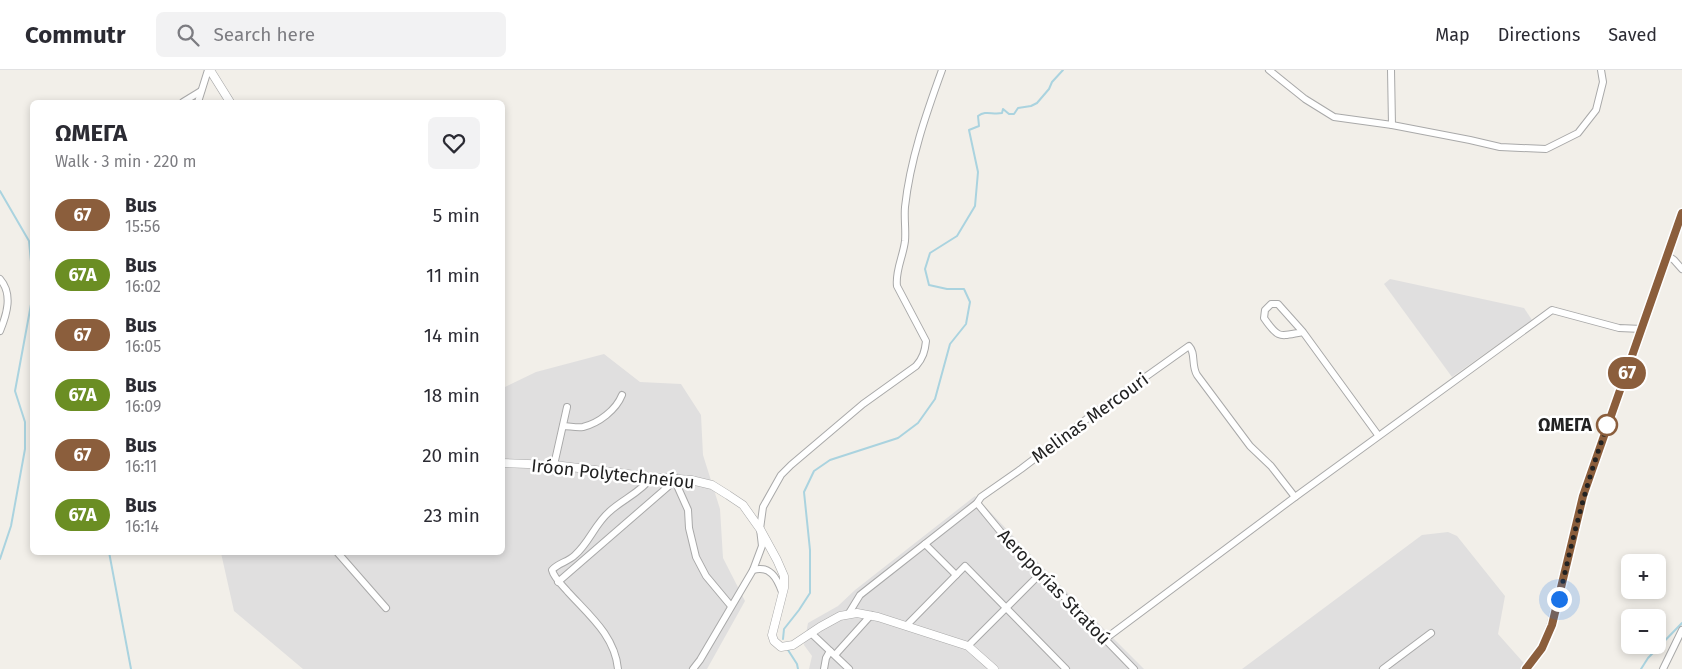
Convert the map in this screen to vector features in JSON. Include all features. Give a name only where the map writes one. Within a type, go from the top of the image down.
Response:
[{"type":"street","points":[[199,100],[209,70]]},
{"type":"street","points":[[209,70],[229,100]]},
{"type":"street","points":[[693,669],[753,570],[762,546],[760,529],[763,507],[781,475],[863,404],[916,366],[922,358],[926,341],[897,286],[896,279],[904,246],[906,233],[905,208],[918,139],[942,70]]},
{"type":"street","points":[[1269,70],[1305,99],[1334,117],[1392,125],[1470,140],[1500,148],[1546,150],[1578,134],[1596,110],[1603,82],[1601,70]]},
{"type":"street","points":[[1391,70],[1392,125]]},
{"type":"street","points":[[186,100],[201,91]]},
{"type":"street","points":[[1526,669],[1542,648],[1552,625],[1583,496],[1682,213]]},
{"type":"street","points":[[1667,256],[1674,260],[1682,269]]},
{"type":"street","points":[[0,279],[7,288],[8,296],[7,308],[0,331]]},
{"type":"street","points":[[1303,332],[1279,335],[1264,318],[1264,311],[1272,304],[1278,304],[1303,332],[1378,435]]},
{"type":"street","points":[[1105,639],[1295,496],[1552,310],[1616,328],[1642,328]]},
{"type":"street","name":"Melinas Mercouri","points":[[849,613],[860,595],[977,503],[981,497],[1189,346],[1192,350],[1193,366],[1197,375],[1250,446],[1271,466],[1295,496]]},
{"type":"street","points":[[563,426],[582,427],[603,419],[619,403],[622,395]]},
{"type":"street","points":[[554,465],[567,407]]},
{"type":"street","name":"Iróon Polytechneíou","points":[[505,463],[554,465],[652,478],[674,479],[712,485],[728,495],[743,506],[760,529],[784,576],[772,637],[780,647],[793,645],[835,618],[849,613],[871,615],[968,646],[994,669]]},
{"type":"street","points":[[618,669],[618,659],[614,647],[598,624],[558,582],[552,572],[553,569],[573,557],[608,513],[636,494],[652,478]]},
{"type":"street","points":[[558,582],[674,479],[688,510],[689,528],[696,557],[706,576],[731,606]]},
{"type":"street","name":"Aeroporías Stratoú","points":[[977,503],[1000,531],[1134,669]]},
{"type":"street","points":[[925,544],[956,575]]},
{"type":"street","points":[[340,555],[386,608]]},
{"type":"street","points":[[906,626],[965,566],[1066,669]]},
{"type":"street","points":[[753,570],[758,568],[767,569],[777,579],[782,592]]},
{"type":"street","points":[[968,646],[1041,573]]},
{"type":"street","points":[[824,669],[826,659],[871,615]]},
{"type":"street","points":[[1663,669],[1682,630]]},
{"type":"street","points":[[811,633],[849,669]]},
{"type":"street","points":[[1383,669],[1431,633]]},
{"type":"shaded area","points":[[1390,279],[1524,308],[1532,320],[1452,377],[1384,284]]},
{"type":"shaded area","points":[[604,354],[640,382],[681,384],[701,415],[703,455],[720,509],[723,558],[745,601],[707,669],[303,669],[234,611],[221,555],[505,555],[505,387],[536,372]]},
{"type":"shaded area","points":[[975,496],[1144,669],[809,669],[812,656],[804,645],[808,623],[838,606],[855,590]]},
{"type":"shaded area","points":[[1448,532],[1457,536],[1505,596],[1498,634],[1529,669],[1242,669],[1422,535]]},
{"type":"waterway","points":[[783,639],[784,629],[810,593],[810,550],[804,492],[814,471],[830,460],[898,438],[918,423],[935,399],[950,344],[966,324],[970,302],[964,289],[947,289],[929,285],[925,269],[930,253],[957,236],[975,206],[978,172],[969,130],[979,126],[978,116],[981,114],[1002,113],[1003,109],[1009,114],[1014,114],[1018,108],[1037,103],[1063,70]]},
{"type":"waterway","points":[[0,191],[29,241],[30,251]]},
{"type":"waterway","points":[[0,559],[11,526],[25,449],[25,422],[15,391],[30,310]]},
{"type":"waterway","points":[[110,555],[131,669]]},
{"type":"waterway","points":[[1641,669],[1648,658],[1682,623]]},
{"type":"waterway","points":[[788,650],[798,669]]},
{"type":"bus line","name":"67","points":[[1526,669],[1542,648],[1552,625],[1583,496],[1682,213]]},
{"type":"place","name":"ΩΜΕΓΑ","points":[[1607,425]]},
{"type":"route","points":[[1559,599],[1583,496],[1610,418],[1607,425]]}]
